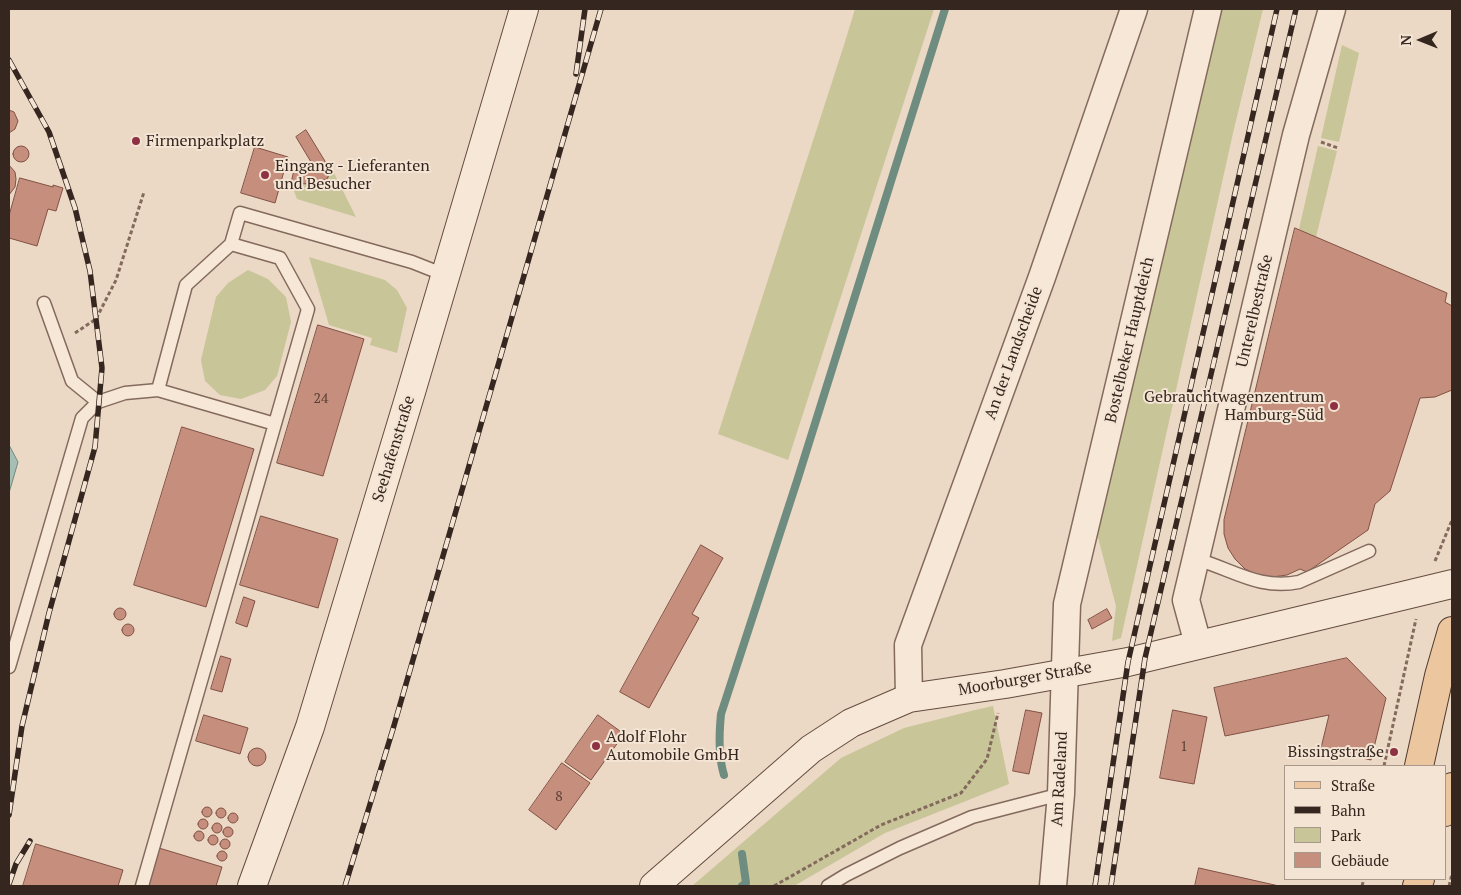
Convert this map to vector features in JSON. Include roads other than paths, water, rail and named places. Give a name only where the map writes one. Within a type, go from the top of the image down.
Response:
[{"type":"main road","name":"Seehafenstraße","points":[[252,886],[310,726],[524,9]]},
{"type":"main road","name":"Moorburger Straße","points":[[654,886],[811,748],[851,723],[909,698],[1004,684],[1128,662],[1452,584]]},
{"type":"main road","points":[[1419,765],[1439,676],[1452,631]]},
{"type":"main road","points":[[1446,808],[1452,787]]},
{"type":"street","name":"An der Landscheide","points":[[909,698],[908,645],[1042,277],[1134,9]]},
{"type":"street","name":"Bostelbeker Hauptdeich","points":[[1064,672],[1067,604],[1208,9]]},
{"type":"street","name":"Unterelbestraße","points":[[1198,644],[1186,600],[1296,135],[1332,9]]},
{"type":"street","name":"Am Radeland","points":[[1052,886],[1060,794],[1064,672]]},
{"type":"lane","points":[[158,390],[186,285],[231,244],[240,213],[412,262],[445,276]]},
{"type":"lane","points":[[142,886],[308,309],[280,258],[231,244]]},
{"type":"lane","points":[[44,303],[72,381],[98,402]]},
{"type":"lane","points":[[9,667],[82,418],[98,402],[124,393],[158,390],[274,424]]},
{"type":"lane","points":[[1196,559],[1260,583],[1287,584],[1299,582],[1369,551]]},
{"type":"lane","points":[[828,886],[900,848],[972,817],[1060,794]]},
{"type":"waterway","points":[[724,775],[720,745],[721,714],[797,481],[945,9]]},
{"type":"waterway","points":[[742,854],[746,883],[742,886]]},
{"type":"railway","points":[[576,74],[585,9]]},
{"type":"railway","points":[[345,886],[393,729],[601,9]]},
{"type":"railway","points":[[1095,886],[1128,662],[1277,9]]},
{"type":"railway","points":[[1111,886],[1145,658],[1296,9]]},
{"type":"railway","points":[[9,60],[49,132],[75,208],[90,271],[102,368],[95,447],[49,613],[22,726],[9,815]]},
{"type":"railway","points":[[9,884],[16,864],[30,841]]},
{"type":"place","name":"Firmenparkplatz","points":[[136,141]]},
{"type":"place","name":"Eingang - Lieferanten und Besucher","points":[[265,175]]},
{"type":"place","name":"Gebrauchtwagenzentrum Hamburg-Süd","points":[[1334,406]]},
{"type":"place","name":"Adolf Flohr Automobile GmbH","points":[[596,746]]},
{"type":"place","name":"Bissingstraße","points":[[1394,752]]}]
